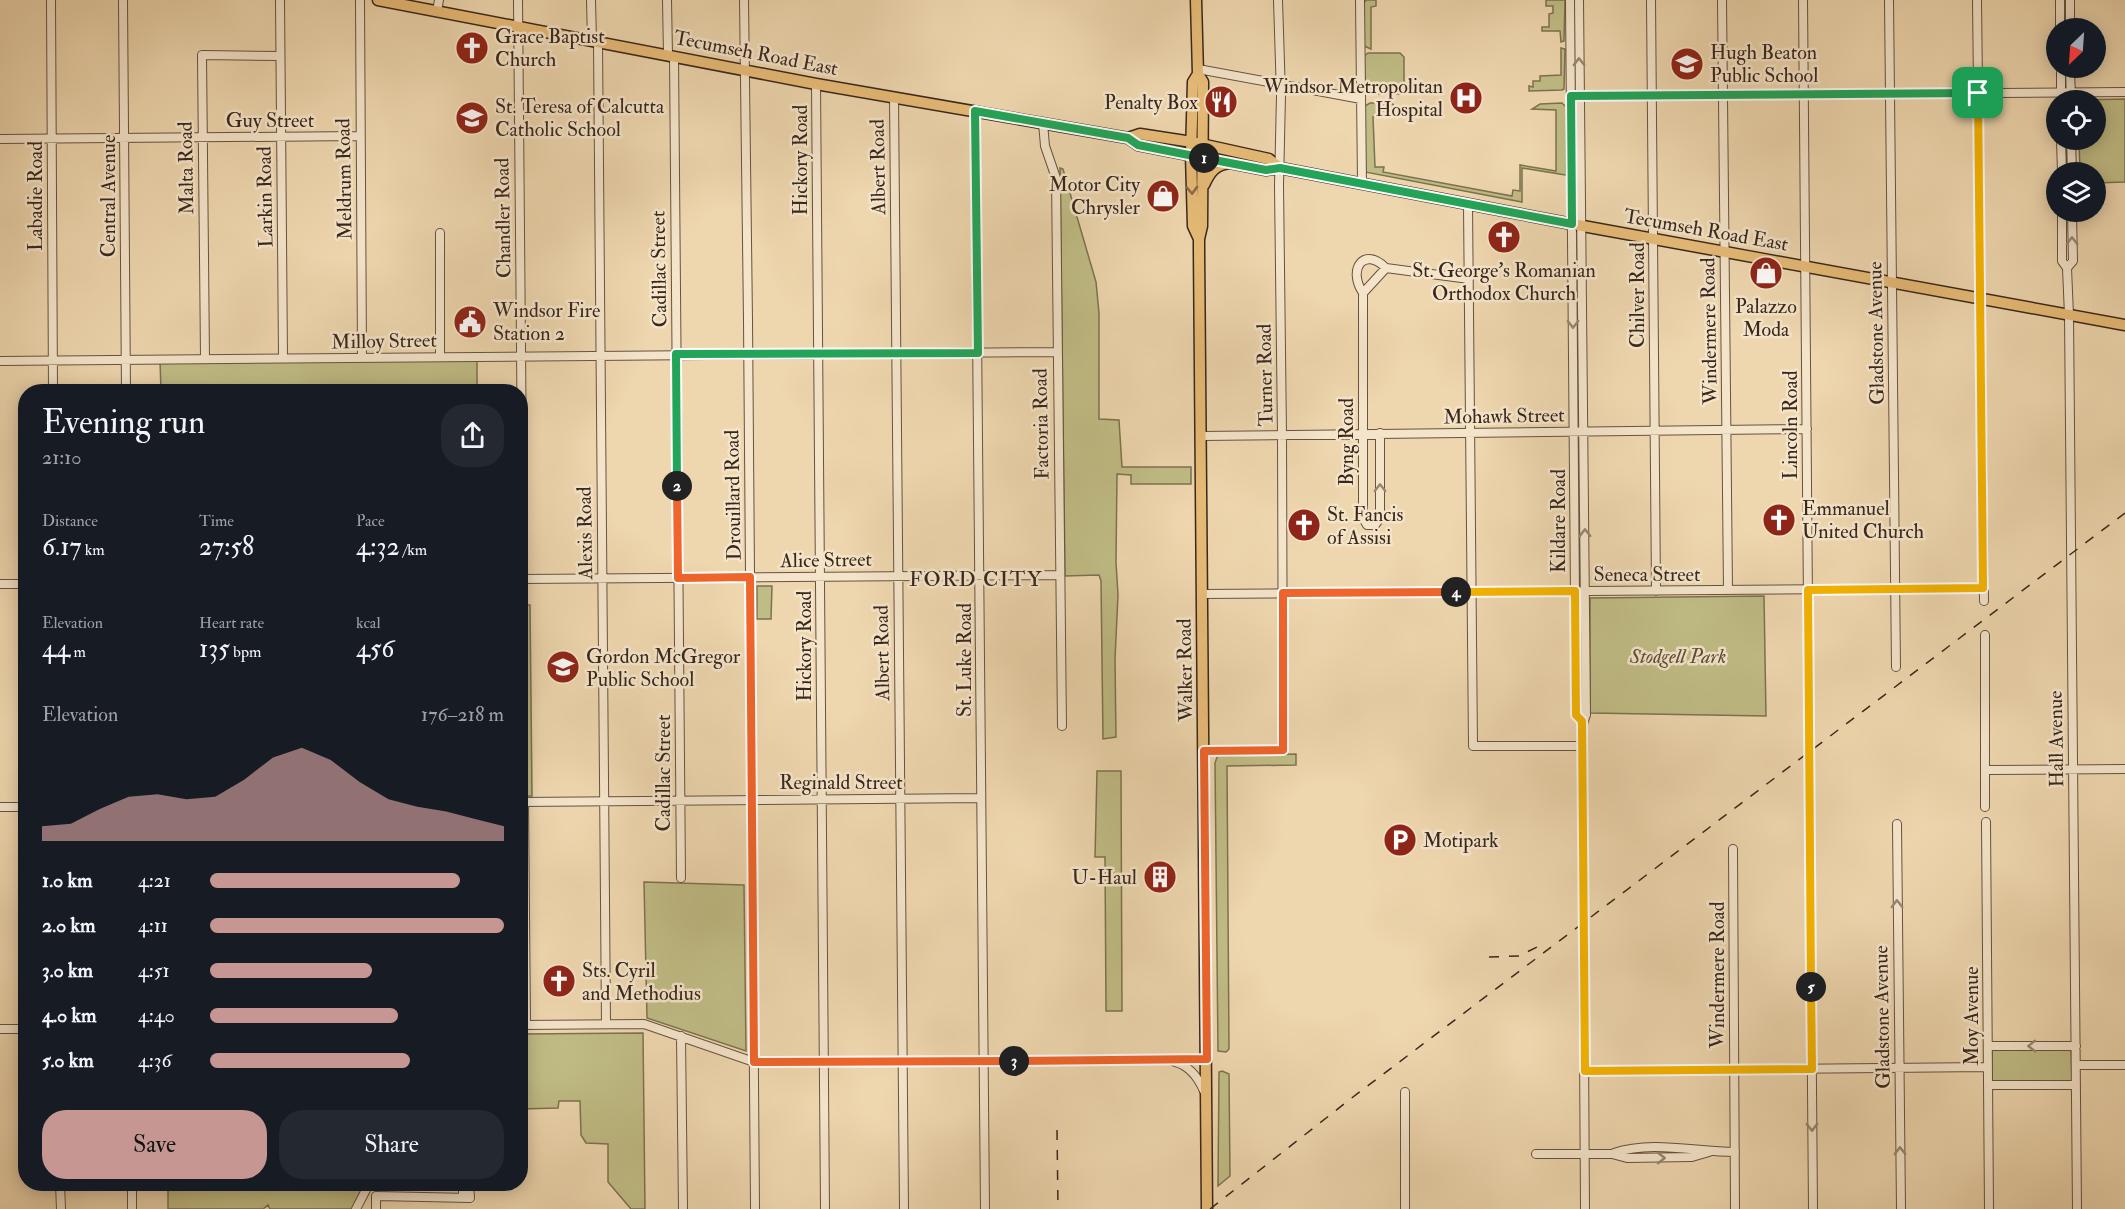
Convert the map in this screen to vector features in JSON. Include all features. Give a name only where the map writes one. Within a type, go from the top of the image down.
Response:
[{"type":"main road","name":"Tecumseh Road East","points":[[378,0],[438,6],[518,26],[816,84],[1128,138],[1138,145],[1266,170],[1280,168],[1576,225],[2125,325]]},
{"type":"main road","name":"Walker Road","points":[[1196,0],[1198,72],[1193,81],[1197,118],[1197,156],[1193,226],[1199,239]]},
{"type":"main road","points":[[1168,138],[1178,136],[1197,118],[1218,143],[1233,151]]},
{"type":"main road","name":"Tecumseh Road East","points":[[1128,138],[1140,134],[1197,143],[1269,159],[1280,168]]},
{"type":"main road","name":"Walker Road","points":[[1197,156],[1203,189],[1202,226],[1199,239],[1207,1209]]},
{"type":"main road","points":[[1203,189],[1208,177],[1218,165],[1229,163]]},
{"type":"street","name":"Labadie Road","points":[[51,0],[53,384]]},
{"type":"street","name":"Central Avenue","points":[[123,0],[126,384]]},
{"type":"street","name":"Larkin Road","points":[[280,0],[283,358]]},
{"type":"street","name":"Meldrum Road","points":[[360,0],[362,357]]},
{"type":"street","name":"Chandler Road","points":[[518,0],[521,384]]},
{"type":"street","name":"Alexis Road","points":[[591,0],[595,41],[600,355],[606,1024]]},
{"type":"street","name":"Cadillac Street","points":[[667,0],[671,55],[676,354],[681,878]]},
{"type":"street","name":"Drouillard Road","points":[[744,0],[755,1209]]},
{"type":"street","name":"Turner Road","points":[[1204,751],[1283,750],[1278,0]]},
{"type":"street","points":[[1360,0],[1362,183]]},
{"type":"street","name":"Kildare Road","points":[[1570,0],[1575,96],[1574,431],[1586,715],[1582,721],[1585,1209]]},
{"type":"street","name":"Kildare Road","points":[[1575,96],[1579,0]]},
{"type":"street","name":"Chilver Road","points":[[1651,0],[1656,591]]},
{"type":"street","name":"Windermere Road","points":[[1722,0],[1728,590]]},
{"type":"street","name":"Lincoln Road","points":[[1803,0],[1813,1209]]},
{"type":"street","name":"Gladstone Avenue","points":[[1889,0],[1896,667]]},
{"type":"street","points":[[1977,0],[1984,601]]},
{"type":"street","points":[[2060,0],[2060,18]]},
{"type":"street","points":[[2070,0],[2070,18]]},
{"type":"street","name":"Malta Road","points":[[205,358],[202,55],[280,56]]},
{"type":"street","points":[[1198,72],[1361,99]]},
{"type":"street","name":"Hickory Road","points":[[816,84],[825,1209]]},
{"type":"street","points":[[2106,93],[2125,92]]},
{"type":"street","points":[[1575,96],[1978,93],[2046,95]]},
{"type":"street","name":"Albert Road","points":[[894,97],[904,1209]]},
{"type":"street","name":"St. Luke Road","points":[[975,111],[985,1209]]},
{"type":"street","name":"Factoria Road","points":[[1043,123],[1045,146],[1056,178],[1062,726]]},
{"type":"street","name":"Guy Street","points":[[0,138],[360,136]]},
{"type":"street","points":[[1468,204],[1473,746],[1582,746]]},
{"type":"street","name":"Hall Avenue","points":[[2062,222],[2062,261],[2067,268],[2069,315],[2078,1209]]},
{"type":"street","name":"Hall Avenue","points":[[2067,268],[2073,261],[2072,222]]},
{"type":"street","name":"Kildare Road","points":[[1576,225],[1583,353],[1584,431],[1580,591]]},
{"type":"street","points":[[440,233],[440,357]]},
{"type":"street","name":"Byng Road","points":[[1380,434],[1380,518],[1375,525],[1371,526],[1367,525],[1363,518],[1363,293],[1357,284],[1355,275],[1357,268],[1362,262],[1370,259],[1379,261],[1386,268],[1469,279]]},
{"type":"street","points":[[1363,293],[1386,268]]},
{"type":"street","name":"Milloy Street","points":[[0,361],[1057,352]]},
{"type":"street","points":[[1573,354],[1583,353]]},
{"type":"street","name":"Mohawk Street","points":[[1201,436],[1807,429]]},
{"type":"street","name":"Alice Street","points":[[528,579],[1059,575]]},
{"type":"street","points":[[0,584],[18,584]]},
{"type":"street","name":"Seneca Street","points":[[1202,594],[1983,588]]},
{"type":"street","points":[[1985,635],[1985,807]]},
{"type":"street","points":[[1985,770],[2125,769]]},
{"type":"street","name":"Reginald Street","points":[[528,802],[981,798]]},
{"type":"street","points":[[0,807],[18,807]]},
{"type":"street","name":"Moy Avenue","points":[[1986,822],[1989,1209]]},
{"type":"street","name":"Gladstone Avenue","points":[[1897,824],[1901,1209]]},
{"type":"street","name":"Windermere Road","points":[[1733,849],[1735,1209]]},
{"type":"street","points":[[528,1025],[644,1024],[754,1062],[1207,1059]]},
{"type":"street","points":[[0,1029],[18,1029]]},
{"type":"street","points":[[681,1036],[683,1209]]},
{"type":"street","points":[[1988,1046],[2076,1046]]},
{"type":"street","points":[[1168,1060],[1182,1064],[1198,1077],[1207,1101]]},
{"type":"street","points":[[2076,1065],[2125,1065]]},
{"type":"street","points":[[1585,1071],[1988,1067]]},
{"type":"street","points":[[1988,1085],[2076,1085]]},
{"type":"street","points":[[1405,1092],[1406,1209]]},
{"type":"street","points":[[1536,1154],[1612,1154],[1626,1158],[1692,1158],[1709,1152],[1735,1152]]},
{"type":"street","points":[[60,1191],[61,1209]]},
{"type":"street","points":[[132,1191],[132,1209]]},
{"type":"street","points":[[356,1209],[365,1191]]},
{"type":"street","points":[[463,1191],[463,1198]]},
{"type":"street","points":[[376,1209],[376,1196],[470,1198],[470,1191]]},
{"type":"green space","points":[[1366,0],[1376,0],[1376,6],[1371,7],[1371,49],[1364,46],[1364,3]]},
{"type":"green space","points":[[1546,0],[1565,0],[1564,41],[1561,42],[1560,31],[1542,31],[1542,27],[1549,27],[1549,14],[1553,13],[1553,6],[1546,6]]},
{"type":"green space","points":[[1561,48],[1565,49],[1564,89],[1529,91],[1529,86],[1533,87],[1533,81],[1540,81],[1540,76],[1561,75]]},
{"type":"green space","points":[[1368,53],[1400,53],[1404,57],[1404,90],[1401,94],[1370,94],[1365,91],[1364,56]]},
{"type":"green space","points":[[2106,99],[2125,99],[2125,182],[2106,183],[2106,162],[2080,162],[2079,150],[2106,150]]},
{"type":"green space","points":[[1370,103],[1392,103],[1394,106],[1394,115],[1391,116],[1391,111],[1380,111],[1380,116],[1373,117],[1375,167],[1384,167],[1383,172],[1512,196],[1513,190],[1520,191],[1520,165],[1556,171],[1556,110],[1532,109],[1540,104],[1562,103],[1566,107],[1566,175],[1522,168],[1522,202],[1365,172],[1365,106]]},
{"type":"green space","points":[[1060,168],[1063,169],[1096,282],[1099,313],[1099,419],[1119,420],[1122,467],[1191,467],[1191,484],[1131,484],[1131,475],[1117,474],[1116,737],[1103,739],[1101,581],[1099,575],[1065,576]]},
{"type":"green space","points":[[477,359],[477,384],[161,384],[160,361]]},
{"type":"green space","points":[[757,586],[772,586],[771,619],[757,619]]},
{"type":"green space","name":"Stodgell Park","points":[[1764,596],[1766,716],[1590,713],[1590,598]]},
{"type":"green space","points":[[528,605],[530,605],[532,796],[528,796]]},
{"type":"green space","points":[[1296,754],[1296,765],[1227,766],[1229,1049],[1226,1052],[1218,1051],[1215,763],[1219,756]]},
{"type":"green space","points":[[1097,771],[1121,771],[1122,1011],[1106,1011],[1105,857],[1095,857]]},
{"type":"green space","points":[[644,882],[744,885],[746,1051],[647,1018]]},
{"type":"green space","points":[[643,1033],[645,1209],[631,1209],[608,1182],[608,1144],[586,1143],[581,1135],[580,1101],[559,1101],[558,1108],[528,1109],[528,1034]]},
{"type":"green space","points":[[2071,1049],[2072,1081],[1992,1082],[1992,1050]]},
{"type":"green space","points":[[1219,1072],[1229,1074],[1230,1176],[1218,1186]]},
{"type":"green space","points":[[168,1191],[361,1191],[352,1209],[270,1209],[268,1205],[263,1209],[168,1209]]},
{"type":"railway","points":[[1210,1209],[1353,1097],[2125,513]]},
{"type":"railway","points":[[1489,957],[1519,956],[1545,943]]},
{"type":"railway","points":[[1057,1130],[1058,1209]]},
{"type":"place","name":"Grace Baptist Church","points":[[472,48]]},
{"type":"place","name":"Hugh Beaton Public School","points":[[1687,64]]},
{"type":"place","name":"Windsor Metropolitan Hospital","points":[[1466,98]]},
{"type":"place","name":"Penalty Box","points":[[1221,102]]},
{"type":"place","name":"St. Teresa of Calcutta Catholic School","points":[[472,118]]},
{"type":"place","name":"Motor City Chrysler","points":[[1163,196]]},
{"type":"place","name":"St. George's Romanian Orthodox Church","points":[[1504,237]]},
{"type":"place","name":"Palazzo Moda","points":[[1766,273]]},
{"type":"place","name":"Windsor Fire Station 2","points":[[470,322]]},
{"type":"place","name":"Emmanuel United Church","points":[[1779,520]]},
{"type":"place","name":"St. Fancis of Assisi","points":[[1304,525]]},
{"type":"place","name":"Gordon McGregor Public School","points":[[563,667]]},
{"type":"place","name":"Motipark","points":[[1400,840]]},
{"type":"place","name":"U-Haul","points":[[1160,877]]},
{"type":"place","name":"Sts. Cyril and Methodius","points":[[559,981]]},
{"type":"district","name":"FORD CITY","points":[[976,579]]},
{"type":"route","points":[[1978,93],[1983,588],[1808,590],[1812,1069],[1585,1071],[1582,721],[1576,715],[1575,591],[1283,593],[1283,750],[1204,751],[1207,1059],[754,1062],[750,577],[678,578],[676,354],[978,353],[975,111],[1128,138],[1138,145],[1266,170],[1280,168],[1572,224],[1571,96],[1978,93]]}]
